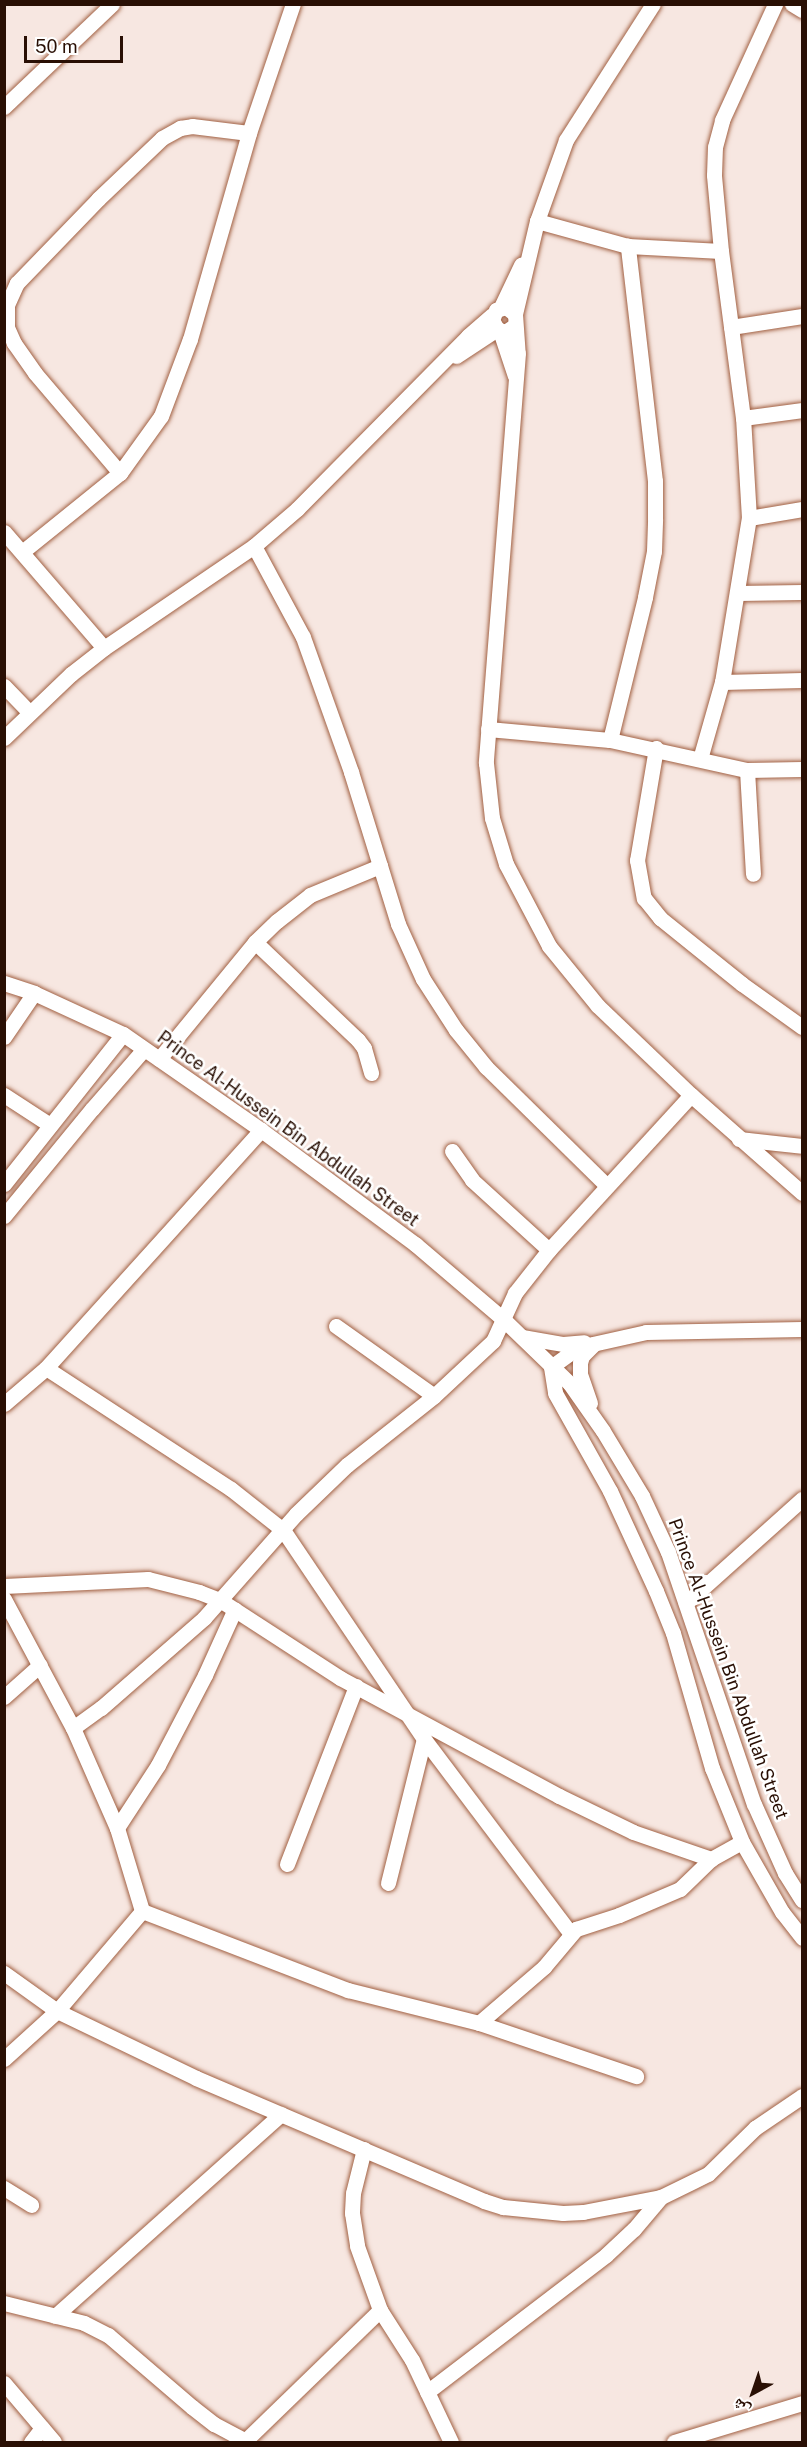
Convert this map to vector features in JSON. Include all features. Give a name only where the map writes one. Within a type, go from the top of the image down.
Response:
[{"type":"street","points":[[4,107],[112,4]]},
{"type":"street","points":[[21,552],[120,473],[146,440],[172,392],[249,133],[293,4]]},
{"type":"street","points":[[653,4],[566,140],[503,320],[516,379],[486,779],[492,818],[506,864],[534,922],[555,955],[598,1006],[691,1095],[802,1193]]},
{"type":"street","points":[[700,759],[722,682],[749,518],[743,418],[721,251],[714,175],[715,147],[722,120],[775,4]]},
{"type":"street","points":[[792,4],[802,10]]},
{"type":"street","points":[[120,473],[35,373],[14,343],[7,327],[7,305],[17,283],[98,199],[162,138],[180,128],[192,126],[249,133]]},
{"type":"street","points":[[537,221],[628,246],[721,251]]},
{"type":"street","points":[[610,740],[645,597],[654,550],[656,519],[651,449],[628,246]]},
{"type":"street","points":[[731,327],[802,316]]},
{"type":"street","points":[[4,738],[71,674],[104,648],[254,546],[297,510],[440,364],[503,320]]},
{"type":"street","points":[[743,418],[802,410]]},
{"type":"street","points":[[749,518],[802,509]]},
{"type":"street","points":[[4,532],[104,648]]},
{"type":"street","points":[[254,546],[303,637],[398,924],[423,979],[456,1030],[486,1068],[606,1185]]},
{"type":"street","points":[[738,592],[802,592]]},
{"type":"street","points":[[722,682],[802,680]]},
{"type":"street","points":[[4,686],[30,713]]},
{"type":"street","points":[[488,729],[610,740],[656,748],[747,770],[802,769]]},
{"type":"street","points":[[656,748],[637,861],[644,898],[660,918],[742,984],[802,1027]]},
{"type":"street","points":[[747,770],[753,874]]},
{"type":"street","points":[[159,1059],[255,942],[310,895],[380,866]]},
{"type":"street","points":[[255,942],[358,1040],[364,1048],[371,1073]]},
{"type":"street","name":"Prince Al-Hussein Bin Abdullah Street","points":[[4,983],[34,993],[123,1034],[261,1130],[414,1244],[503,1319],[570,1384],[603,1431],[642,1496],[668,1552],[754,1804],[785,1873],[802,1900]]},
{"type":"street","points":[[4,1037],[34,993]]},
{"type":"street","points":[[4,1184],[11,1164],[50,1125],[123,1034]]},
{"type":"street","points":[[4,1216],[92,1108],[144,1049]]},
{"type":"street","points":[[4,1095],[50,1125]]},
{"type":"street","points":[[73,1728],[146,1670],[220,1600],[283,1530],[347,1465],[434,1396],[493,1341],[515,1293],[549,1250],[606,1185],[691,1095]]},
{"type":"street","points":[[4,1404],[46,1368],[261,1130]]},
{"type":"street","points":[[739,1139],[802,1146]]},
{"type":"street","points":[[453,1151],[472,1180],[549,1250]]},
{"type":"street","points":[[336,1326],[434,1396]]},
{"type":"street","points":[[521,1337],[563,1344],[646,1332],[802,1329]]},
{"type":"street","points":[[599,1340],[579,1347],[551,1367],[555,1393],[610,1491],[656,1592],[673,1633],[712,1768],[742,1842],[782,1912],[802,1938]]},
{"type":"street","points":[[599,1340],[582,1356],[580,1374],[603,1431]]},
{"type":"street","points":[[46,1368],[231,1489],[283,1530],[424,1740],[570,1933]]},
{"type":"street","points":[[686,1603],[802,1499]]},
{"type":"street","points":[[4,1586],[148,1579],[168,1582],[220,1600],[340,1678],[406,1712],[464,1746],[633,1832],[711,1858]]},
{"type":"street","points":[[4,1599],[73,1728],[117,1828],[142,1911]]},
{"type":"street","points":[[117,1828],[158,1765],[205,1675],[235,1609]]},
{"type":"street","points":[[4,1697],[40,1665]]},
{"type":"street","points":[[287,1864],[356,1686]]},
{"type":"street","points":[[388,1883],[424,1740]]},
{"type":"street","points":[[479,2023],[543,1967],[570,1933],[584,1925],[619,1915],[680,1890],[711,1858],[742,1842]]},
{"type":"street","points":[[4,2059],[57,2011],[142,1911]]},
{"type":"street","points":[[142,1911],[348,1990],[479,2023],[636,2076]]},
{"type":"street","points":[[4,1973],[57,2011],[196,2078],[503,2207],[583,2212],[661,2197],[708,2174],[755,2128],[802,2096]]},
{"type":"street","points":[[55,2316],[281,2114]]},
{"type":"street","points":[[364,2149],[357,2170],[352,2213],[357,2246],[380,2310],[428,2392],[451,2442]]},
{"type":"street","points":[[4,2188],[31,2205]]},
{"type":"street","points":[[428,2392],[606,2256],[634,2229],[661,2197]]},
{"type":"street","points":[[4,2303],[84,2323],[108,2335],[192,2408],[246,2442],[380,2310]]},
{"type":"street","points":[[4,2383],[54,2442]]},
{"type":"street","points":[[674,2442],[802,2403]]},
{"type":"street","points":[[31,2442],[42,2428]]}]
